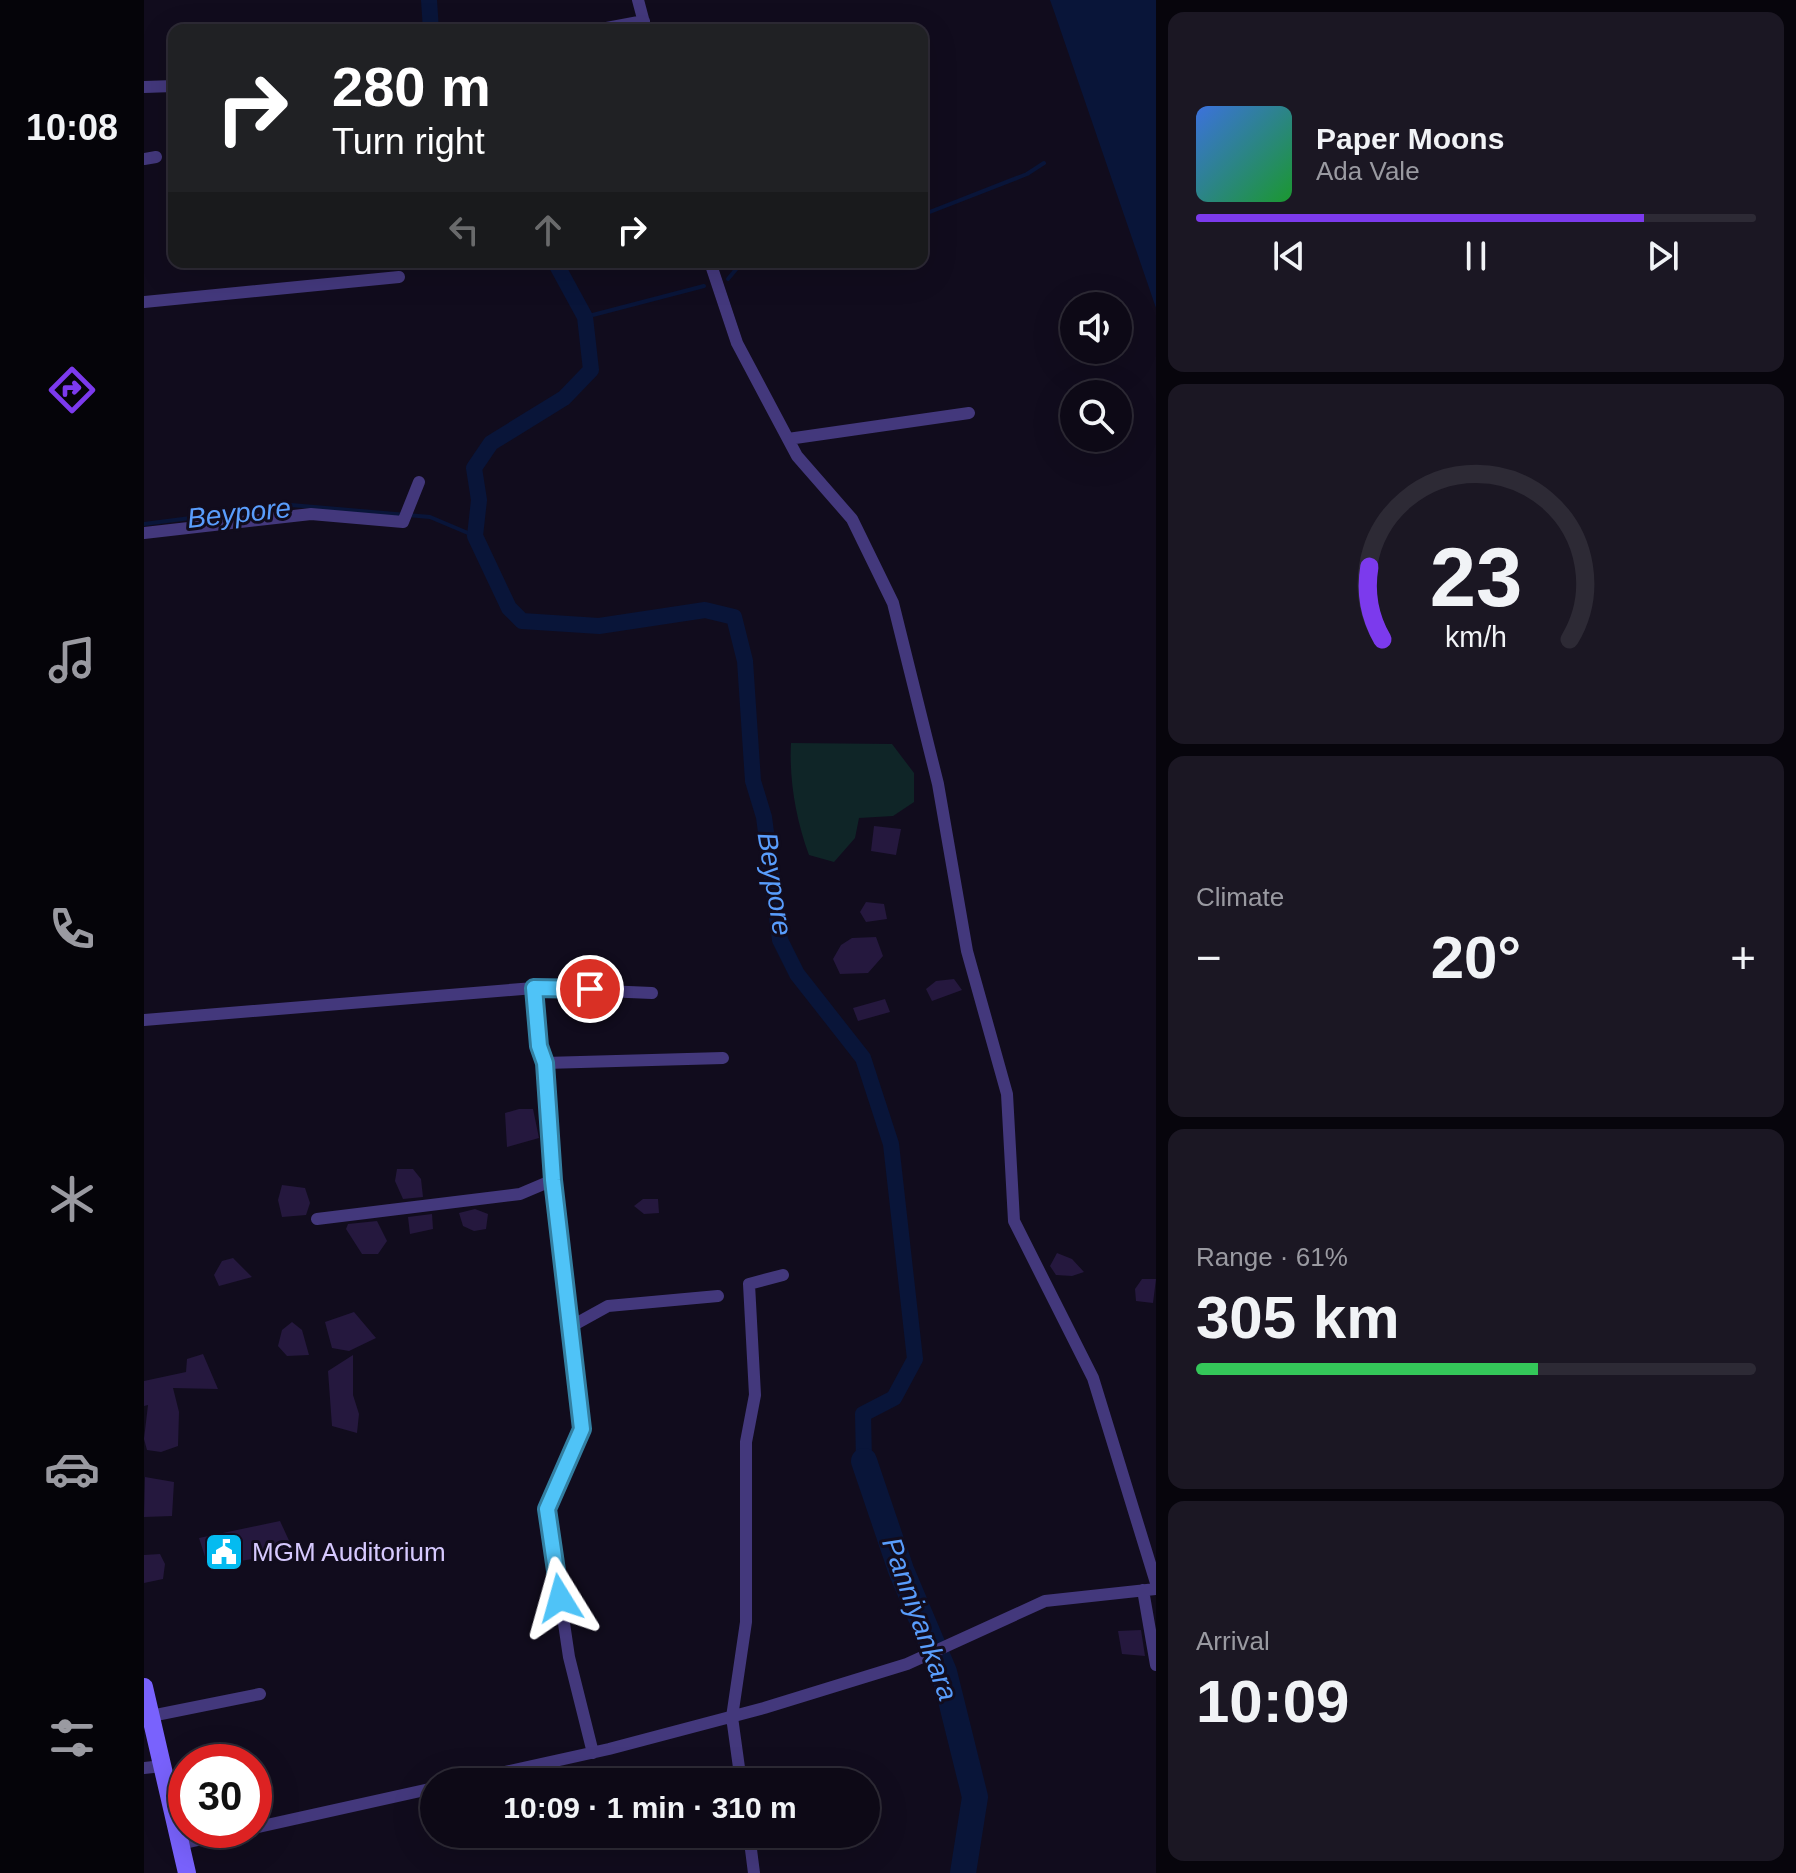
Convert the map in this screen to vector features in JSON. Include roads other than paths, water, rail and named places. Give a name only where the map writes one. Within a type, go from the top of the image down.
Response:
[{"type":"main road","points":[[144,1687],[151,1716],[153,1767],[168,1810]]},
{"type":"main road","points":[[181,1848],[187,1873]]},
{"type":"street","points":[[638,0],[644,24]]},
{"type":"street","points":[[144,87],[168,86]]},
{"type":"street","points":[[712,268],[737,343],[797,456],[852,519],[893,603],[938,784],[967,951],[1007,1094],[1014,1221],[1093,1378],[1156,1583]]},
{"type":"street","points":[[144,302],[399,277]]},
{"type":"street","points":[[788,439],[969,413]]},
{"type":"street","points":[[144,533],[311,514],[403,522],[419,482]]},
{"type":"street","points":[[534,988],[539,1046],[545,1063],[553,1180],[582,1429],[547,1509],[569,1657],[593,1753]]},
{"type":"street","points":[[144,1020],[534,988],[652,993]]},
{"type":"street","points":[[545,1063],[723,1058]]},
{"type":"street","points":[[317,1219],[520,1194],[553,1180]]},
{"type":"street","points":[[739,1768],[732,1717],[746,1622],[746,1442],[755,1395],[749,1284],[783,1275]]},
{"type":"street","points":[[570,1327],[608,1306],[718,1296]]},
{"type":"street","points":[[524,1768],[732,1717],[907,1664],[1045,1601],[1150,1590],[1156,1665]]},
{"type":"street","points":[[151,1716],[260,1694]]},
{"type":"street","points":[[272,1824],[420,1791]]},
{"type":"street","points":[[751,1848],[754,1873]]},
{"type":"water","points":[[1050,0],[1156,0],[1156,308],[1055,14]]},
{"type":"waterway","name":"Beypore","points":[[429,0],[431,24]]},
{"type":"waterway","points":[[928,213],[1027,174],[1044,163]]},
{"type":"waterway","name":"Beypore","points":[[558,268],[585,317],[591,370],[564,398],[491,443],[474,468],[479,500],[475,536],[509,608],[522,621],[599,626],[705,610],[734,617],[745,661],[753,781],[764,817],[780,940],[797,974],[863,1058],[891,1144],[915,1359],[894,1398],[863,1414],[864,1461]]},
{"type":"waterway","points":[[728,279],[737,268]]},
{"type":"waterway","points":[[585,317],[704,286]]},
{"type":"waterway","name":"Beypore","points":[[144,524],[291,505],[430,517],[475,536]]},
{"type":"waterway","name":"Panniyankara","points":[[864,1461],[901,1570],[944,1672],[975,1797],[963,1873]]},
{"type":"place","name":"MGM Auditorium","points":[[224,1552]]}]
